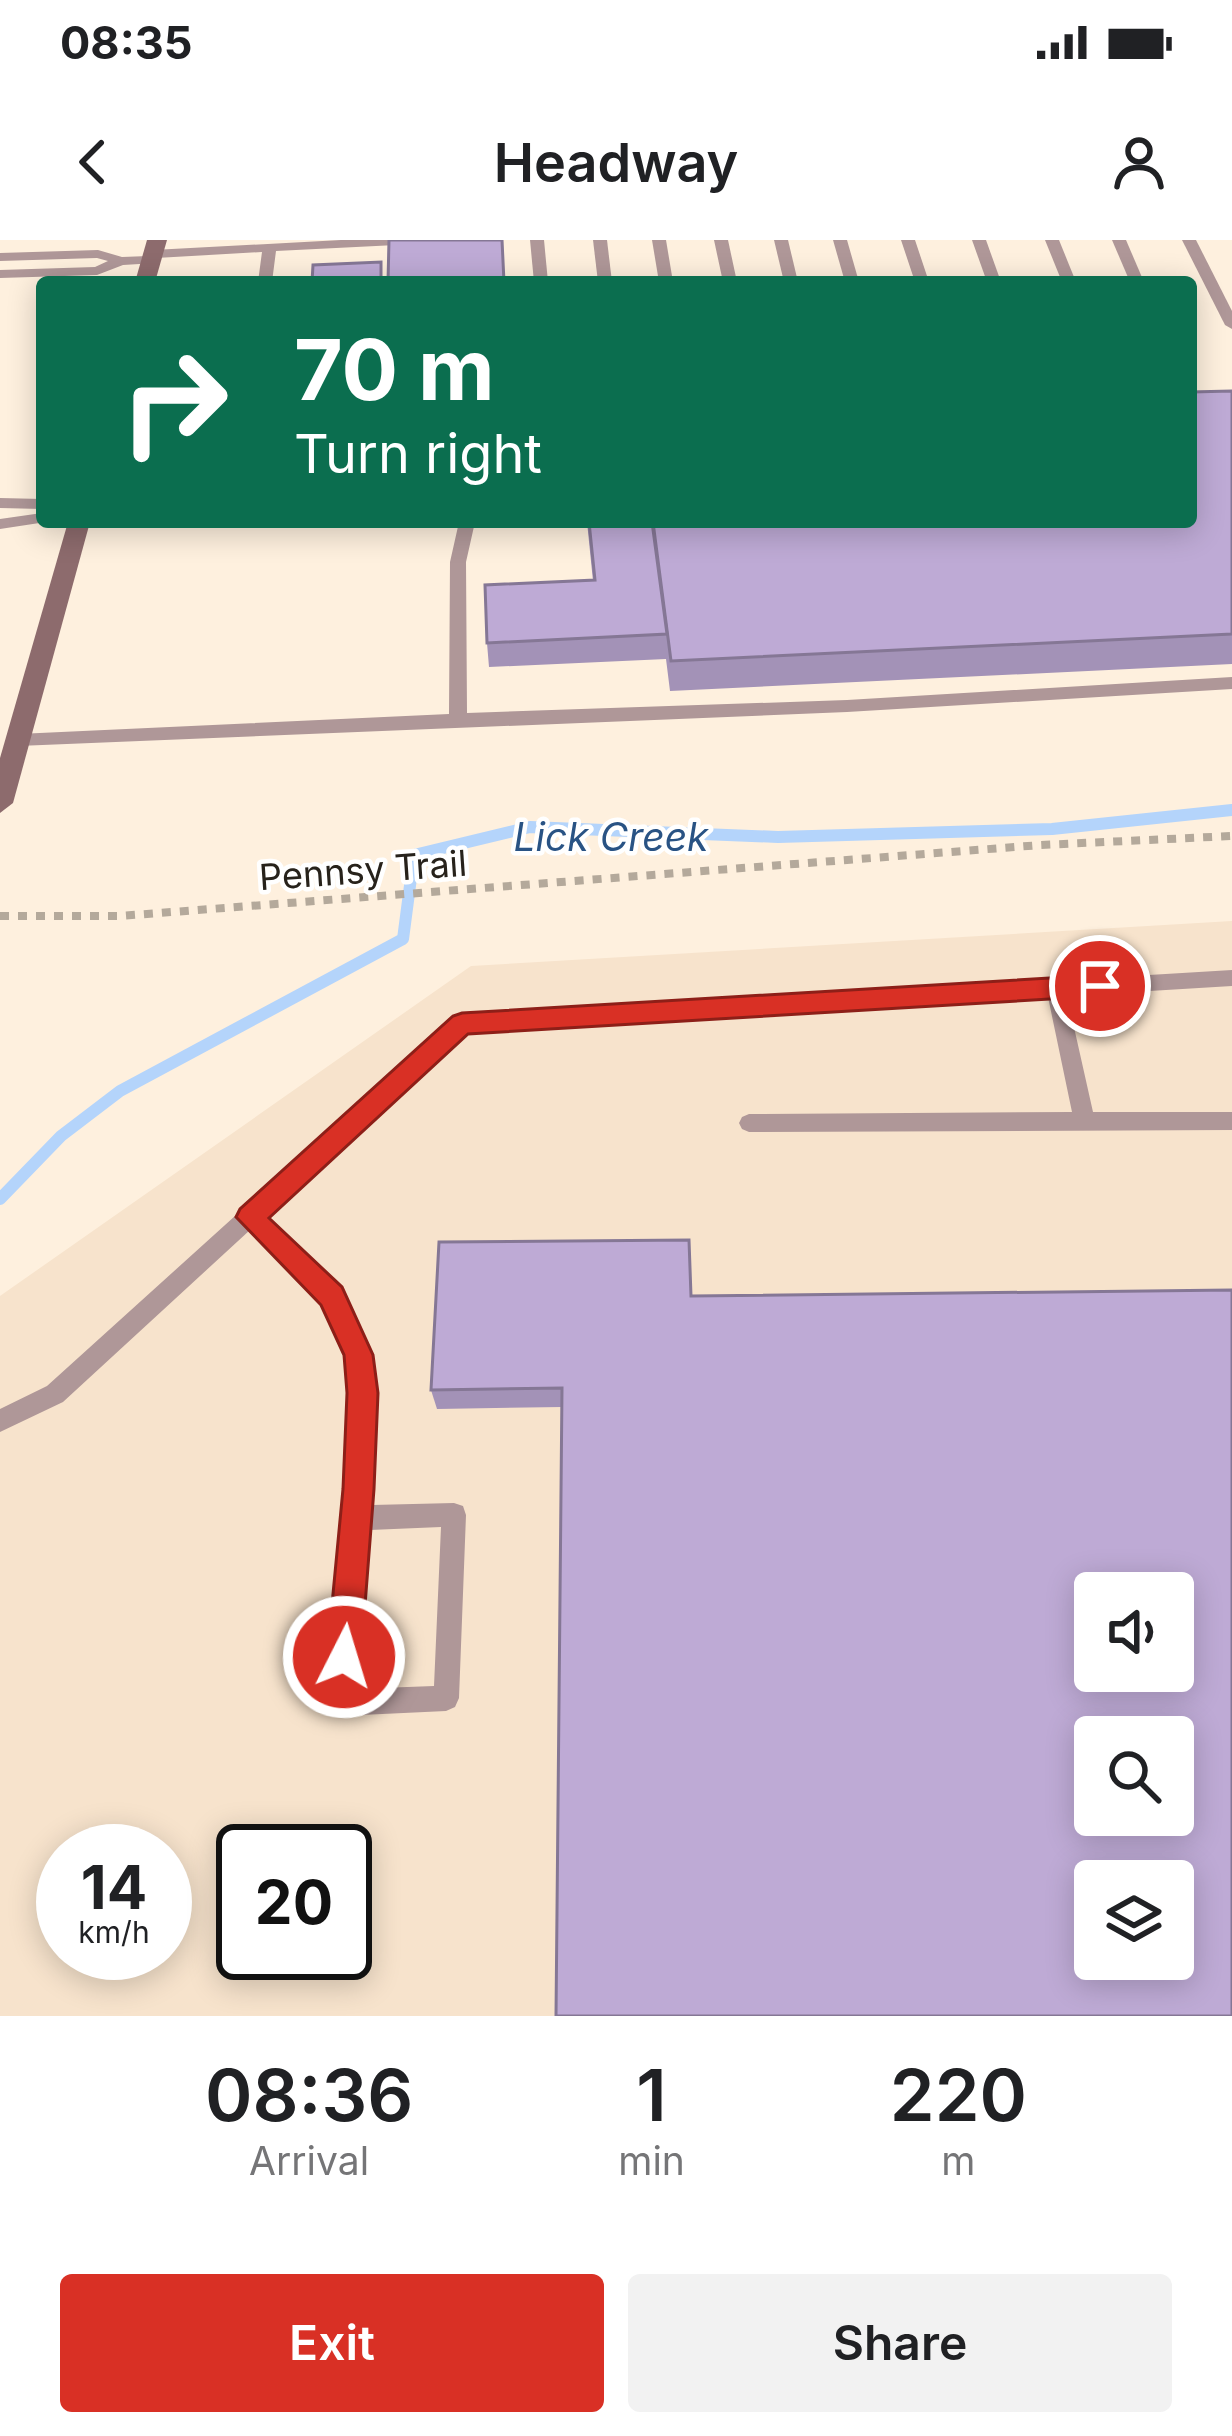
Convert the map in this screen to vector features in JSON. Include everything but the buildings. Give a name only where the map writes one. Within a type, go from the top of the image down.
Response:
[{"type":"main road","points":[[0,802],[14,725],[77,528]]},
{"type":"lane","points":[[0,274],[97,271],[154,251],[246,246],[268,250],[416,240]]},
{"type":"lane","points":[[537,240],[540,276]]},
{"type":"lane","points":[[600,240],[604,276]]},
{"type":"lane","points":[[659,240],[665,276]]},
{"type":"lane","points":[[721,240],[729,276]]},
{"type":"lane","points":[[781,240],[790,276]]},
{"type":"lane","points":[[840,240],[850,276]]},
{"type":"lane","points":[[908,240],[920,276]]},
{"type":"lane","points":[[979,240],[992,276]]},
{"type":"lane","points":[[1052,240],[1067,276]]},
{"type":"lane","points":[[1119,240],[1134,276]]},
{"type":"lane","points":[[1190,240],[1232,325]]},
{"type":"lane","points":[[266,276],[268,250]]},
{"type":"lane","points":[[0,256],[98,254],[121,260]]},
{"type":"lane","points":[[0,503],[36,503]]},
{"type":"lane","points":[[0,524],[36,519]]},
{"type":"lane","points":[[458,720],[458,562],[466,528]]},
{"type":"lane","points":[[14,725],[458,720],[847,706],[1232,683]]},
{"type":"lane","points":[[0,1421],[55,1394],[462,1023],[1232,978]]},
{"type":"lane","points":[[1056,988],[1084,1121]]},
{"type":"lane","points":[[748,1123],[1232,1121]]},
{"type":"lane","points":[[250,1217],[331,1296],[358,1355],[362,1393],[356,1518],[340,1703],[446,1698],[454,1515],[356,1518]]},
{"type":"path","name":"Pennsy Trail","points":[[0,916],[120,916],[1041,845],[1232,836]]},
{"type":"shaded area","points":[[1232,921],[1232,2016],[0,2016],[0,1296],[471,966]]},
{"type":"waterway","name":"Lick Creek","points":[[0,1199],[61,1136],[120,1091],[403,939],[414,855],[530,827],[778,837],[1052,829],[1232,810]]},
{"type":"route","points":[[344,1657],[358,1489],[362,1393],[358,1355],[331,1296],[250,1217],[462,1023],[1100,986]]}]
